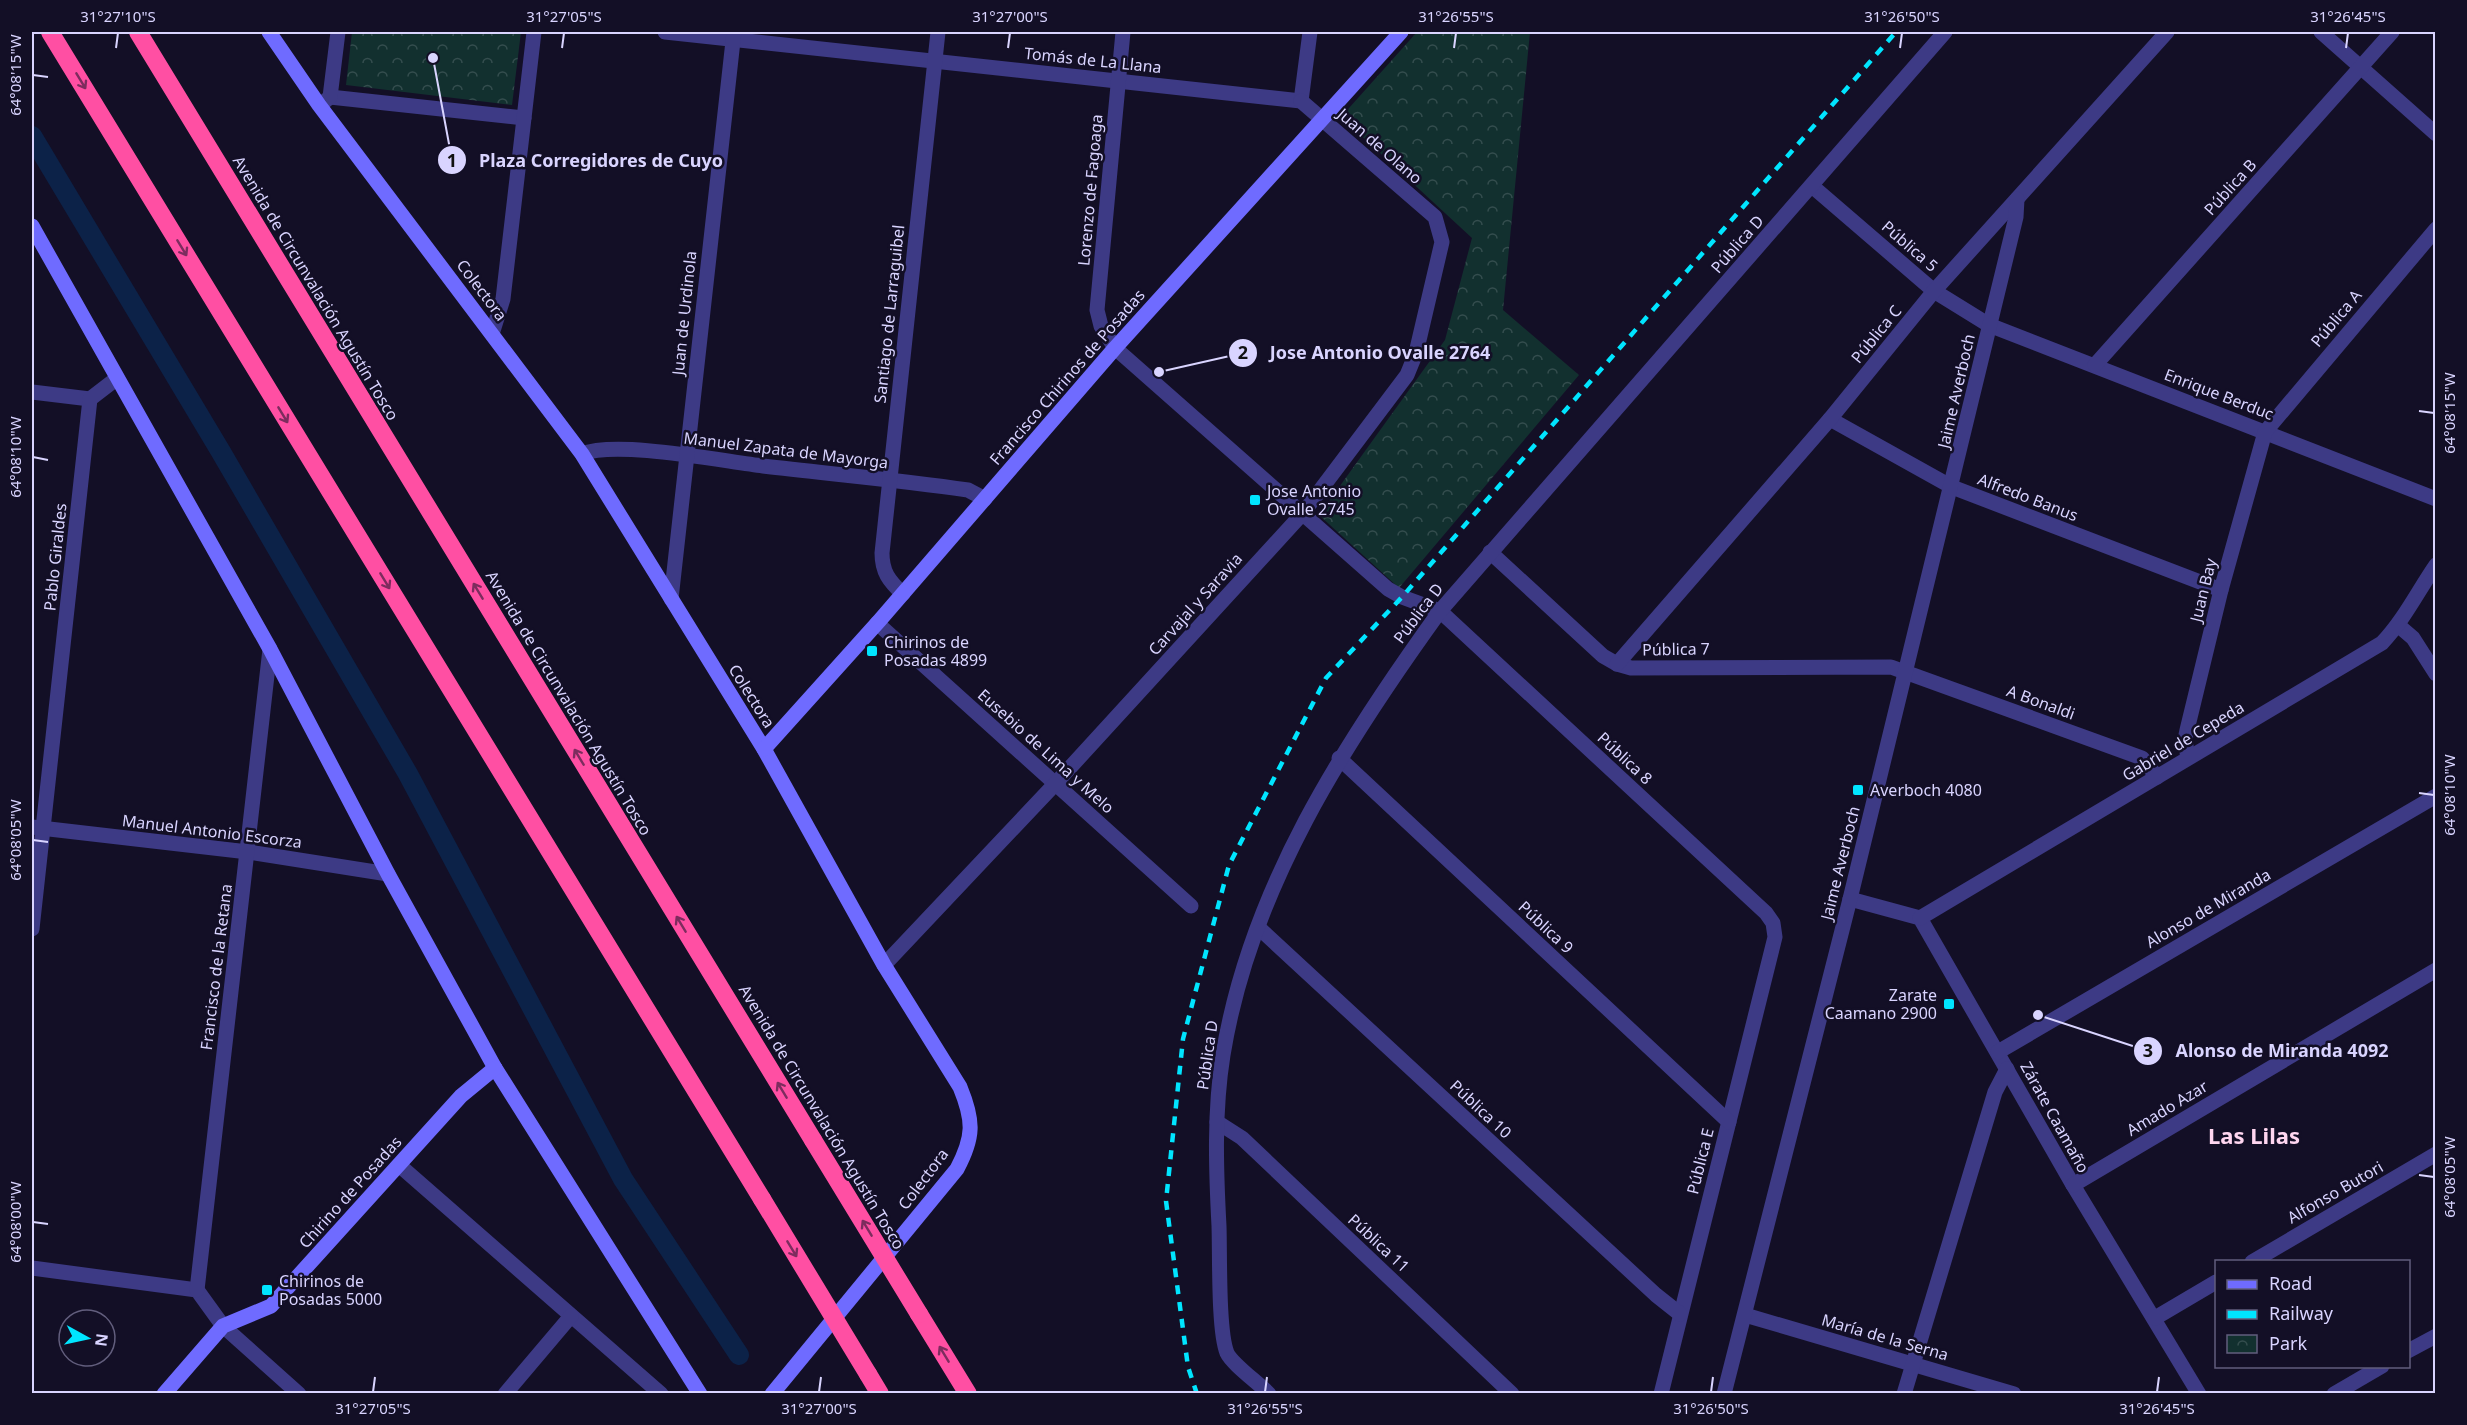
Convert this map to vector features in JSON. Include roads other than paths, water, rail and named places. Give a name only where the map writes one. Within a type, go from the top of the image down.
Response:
[{"type":"highway","points":[[50,32],[880,1394]]},
{"type":"highway","name":"Avenida de Circunvalación Agustín Tosco","points":[[138,32],[968,1394]]},
{"type":"main road","name":"Colectora","points":[[269,32],[325,101],[492,334],[582,454],[764,749],[884,965],[960,1087],[968,1107],[970,1144],[957,1169],[772,1394]]},
{"type":"main road","name":"Francisco Chirinos de Posadas","points":[[764,749],[903,594],[1115,348],[1323,121],[1401,32]]},
{"type":"main road","points":[[32,226],[116,379],[270,649],[388,874],[495,1068],[700,1394]]},
{"type":"main road","name":"Chirino de Posadas","points":[[223,1326],[271,1306],[462,1096],[495,1068]]},
{"type":"main road","points":[[164,1394],[223,1326]]},
{"type":"street","points":[[338,32],[325,101],[524,118]]},
{"type":"street","points":[[492,334],[503,299],[534,32]]},
{"type":"street","name":"Tomás de La Llana","points":[[665,32],[733,35],[935,61],[1302,102]]},
{"type":"street","name":"Santiago de Larraguibel","points":[[903,594],[889,581],[882,566],[938,32]]},
{"type":"street","name":"Lorenzo de Fagoaga","points":[[1123,32],[1097,310],[1101,327],[1115,348],[1388,589],[1402,597],[1440,611]]},
{"type":"street","points":[[1302,102],[1310,32]]},
{"type":"street","name":"Pública D","points":[[1269,1394],[1227,1354],[1222,1310],[1216,1168],[1217,1122],[1222,1056],[1231,1014],[1258,928],[1311,806],[1339,758],[1391,679],[1440,611],[1945,32]]},
{"type":"street","name":"Pública C","points":[[1617,664],[1830,419],[1934,291],[2167,32]]},
{"type":"street","points":[[2322,32],[2436,134]]},
{"type":"street","name":"Pública B","points":[[2095,365],[2392,32]]},
{"type":"street","name":"Juan de Urdinola","points":[[671,599],[733,35]]},
{"type":"street","name":"Juan de Olano","points":[[1302,102],[1435,217]]},
{"type":"street","name":"Pública 5","points":[[1812,186],[1934,291],[1989,325]]},
{"type":"street","name":"Jaime Averboch","points":[[1724,1394],[1952,487],[2016,217],[2017,199]]},
{"type":"street","name":"Carvajal y Saravia","points":[[884,965],[1055,784],[1303,513],[1407,375],[1416,353],[1442,242],[1435,217]]},
{"type":"street","name":"Pública A","points":[[2265,432],[2436,229]]},
{"type":"street","name":"Enrique Berduc","points":[[1989,325],[2436,499]]},
{"type":"street","points":[[32,392],[90,399],[116,379]]},
{"type":"street","name":"Pablo Giraldes","points":[[32,929],[37,827],[90,399]]},
{"type":"street","name":"Alfredo Banus","points":[[1830,419],[1952,487],[2221,590]]},
{"type":"street","name":"Juan Bay","points":[[2188,758],[2185,740],[2221,590],[2265,432]]},
{"type":"street","name":"Manuel Zapata de Mayorga","points":[[582,454],[596,449],[609,448],[687,456],[968,490],[985,499]]},
{"type":"street","name":"Pública 7","points":[[1490,552],[1603,656],[1617,664],[1631,668],[1869,665],[1891,667],[1905,672]]},
{"type":"street","name":"Gabriel de Cepeda","points":[[1920,918],[2382,643],[2399,626],[2408,606],[2436,565]]},
{"type":"street","name":"Pública 8","points":[[1440,611],[1766,913],[1773,923],[1776,937]]},
{"type":"street","name":"Eusebio de Lima y Melo","points":[[877,623],[1191,906]]},
{"type":"street","points":[[2399,626],[2413,638],[2436,674]]},
{"type":"street","name":"Francisco de la Retana","points":[[197,1290],[270,649]]},
{"type":"street","name":"A Bonaldi","points":[[1905,672],[2142,759],[2157,777]]},
{"type":"street","name":"Pública 9","points":[[1339,758],[1729,1122]]},
{"type":"street","name":"Alonso de Miranda","points":[[1998,1052],[2436,796]]},
{"type":"street","name":"Manuel Antonio Escorza","points":[[37,827],[248,852],[388,874]]},
{"type":"street","points":[[1850,899],[1920,918]]},
{"type":"street","name":"Zárate Caamaño","points":[[1920,918],[2073,1185],[2199,1394]]},
{"type":"street","name":"Pública 10","points":[[1258,928],[1647,1287],[1680,1314]]},
{"type":"street","name":"Pública E","points":[[1661,1394],[1776,937]]},
{"type":"street","name":"Amado Azar","points":[[2073,1185],[2436,970]]},
{"type":"street","points":[[1904,1394],[1995,1092],[2007,1069]]},
{"type":"street","name":"Pública 11","points":[[1217,1122],[1242,1138],[1512,1394]]},
{"type":"street","name":"Alfonso Butori","points":[[2255,1260],[2436,1154]]},
{"type":"street","points":[[399,1165],[661,1394]]},
{"type":"street","points":[[32,1268],[197,1290],[223,1326],[299,1394]]},
{"type":"street","points":[[2155,1318],[2215,1283]]},
{"type":"street","name":"María de la Serna","points":[[1745,1315],[2014,1394]]},
{"type":"street","points":[[505,1394],[571,1316]]},
{"type":"street","points":[[2410,1350],[2436,1336]]},
{"type":"street","points":[[2334,1394],[2379,1368]]},
{"type":"waterway","points":[[32,136],[221,452],[408,774],[623,1179],[739,1355]]},
{"type":"railway","points":[[1197,1394],[1188,1367],[1166,1201],[1183,1039],[1229,865],[1326,678],[1402,597],[1896,32]]},
{"type":"place","name":"Plaza Corregidores de Cuyo","points":[[433,58]]},
{"type":"place","name":"Jose Antonio Ovalle 2764","points":[[1159,372]]},
{"type":"place","name":"Jose Antonio Ovalle 2745","points":[[1255,500]]},
{"type":"place","name":"Chirinos de Posadas 4899","points":[[872,651]]},
{"type":"place","name":"Averboch 4080","points":[[1858,790]]},
{"type":"place","name":"Zarate Caamano 2900","points":[[1949,1004]]},
{"type":"place","name":"Alonso de Miranda 4092","points":[[2038,1015]]},
{"type":"place","name":"Chirinos de Posadas 5000","points":[[267,1290]]},
{"type":"district","name":"Las Lilas","points":[[2254,1136]]}]
